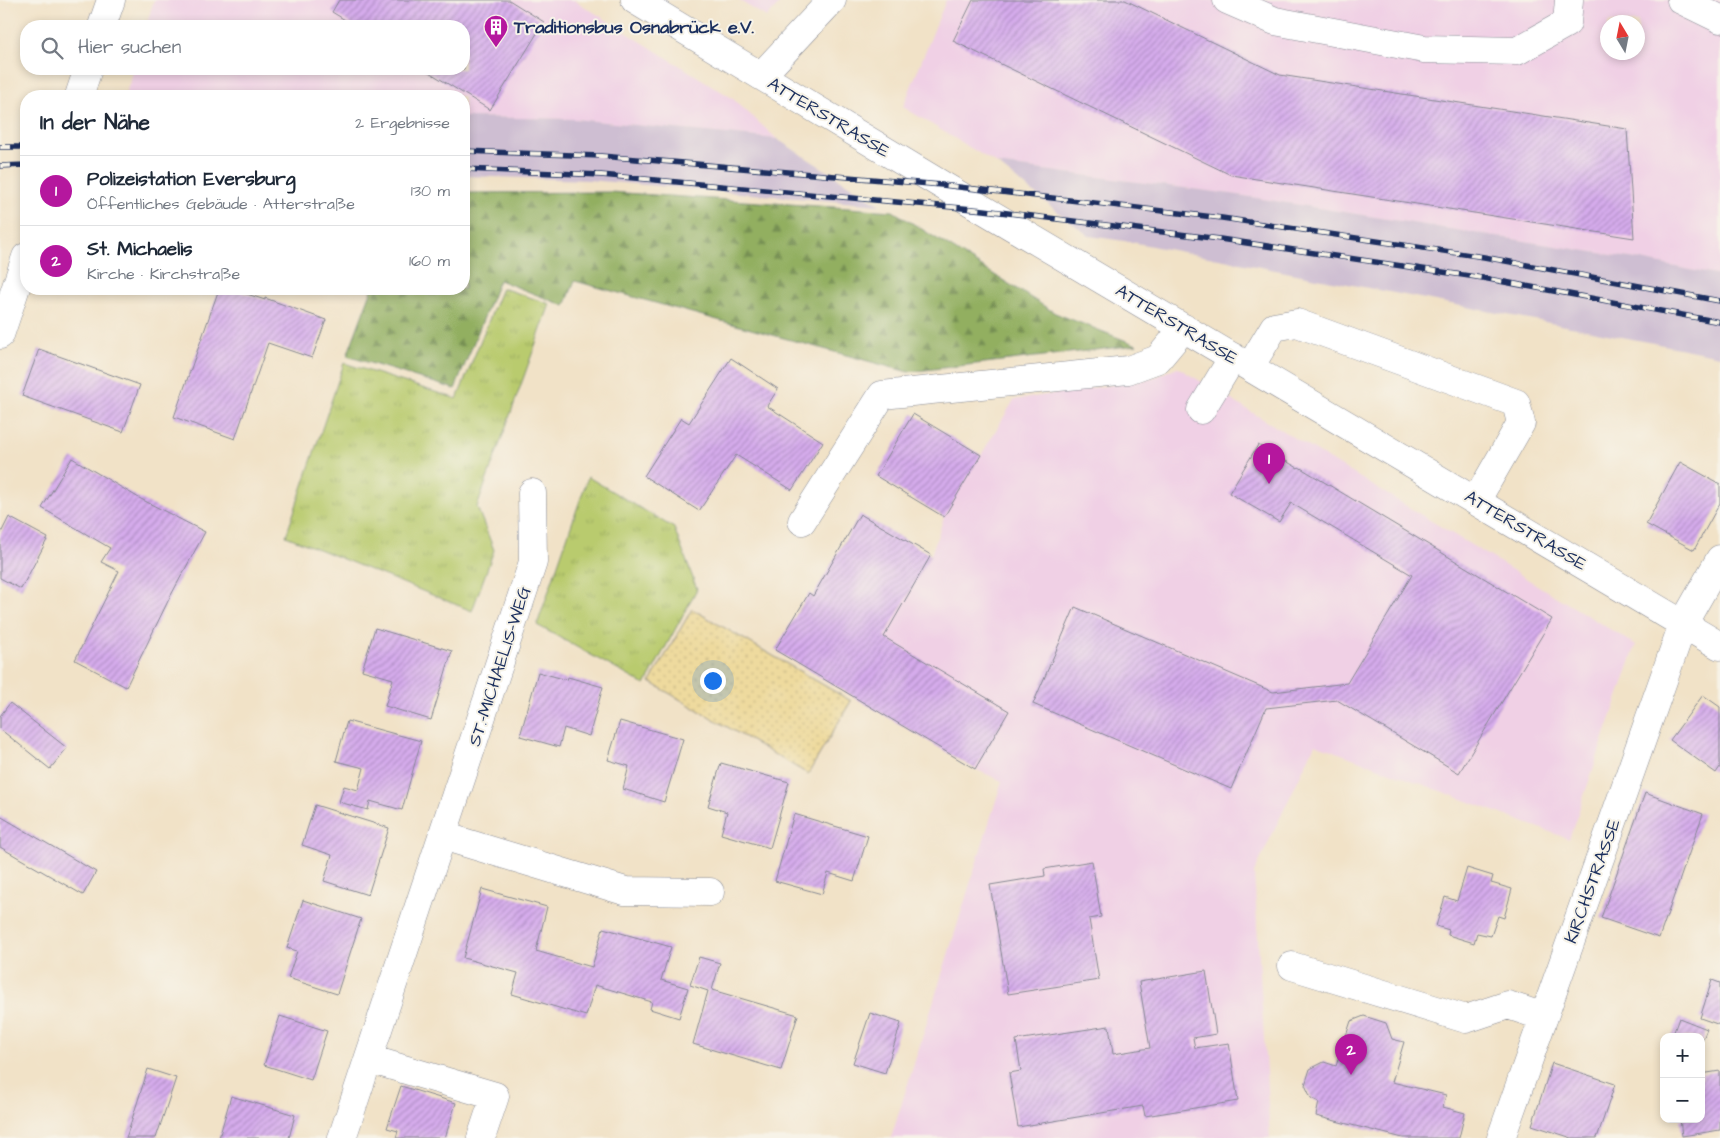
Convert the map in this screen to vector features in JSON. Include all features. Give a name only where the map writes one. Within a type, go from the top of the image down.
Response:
[{"type":"street","points":[[104,20],[111,0]]},
{"type":"street","name":"ATTERSTRASSE","points":[[635,0],[1720,646]]},
{"type":"street","points":[[761,76],[832,0]]},
{"type":"street","points":[[1227,0],[1275,21],[1424,49],[1517,51],[1566,23],[1569,0]]},
{"type":"street","points":[[1681,0],[1720,19]]},
{"type":"street","points":[[81,90],[86,75]]},
{"type":"street","points":[[0,335],[20,275]]},
{"type":"street","points":[[1201,410],[1274,327],[1297,323],[1516,403],[1521,423],[1476,500]]},
{"type":"street","points":[[802,521],[882,395],[1128,370],[1158,359],[1184,328]]},
{"type":"street","name":"ST.-MICHAELIS-WEG","points":[[342,1138],[533,562],[532,493]]},
{"type":"street","name":"KIRCHSTRASSE","points":[[1501,1138],[1683,624],[1720,559]]},
{"type":"street","points":[[443,836],[625,891],[710,892]]},
{"type":"street","points":[[1292,966],[1466,1019],[1508,1005],[1544,1016]]},
{"type":"street","points":[[369,1059],[496,1096],[482,1138]]},
{"type":"shaded area","points":[[154,0],[574,0],[732,98],[777,139],[574,119],[470,117],[470,90],[127,90],[132,75],[470,75],[470,20],[148,20]]},
{"type":"shaded area","points":[[738,0],[783,0],[767,17]]},
{"type":"shaded area","points":[[946,0],[1720,0],[1720,276],[1636,259],[1231,194],[997,164],[903,107]]},
{"type":"shaded area","points":[[470,117],[574,119],[777,139],[880,205],[588,180],[470,176]]},
{"type":"shaded area","points":[[997,164],[1231,194],[1636,259],[1720,276],[1720,356],[1131,242],[1089,236]]},
{"type":"shaded area","points":[[1177,367],[1636,645],[1569,839],[1315,744],[1254,873],[1270,1138],[891,1138],[1002,781],[975,769],[1009,711],[884,637],[931,555],[944,517],[1014,400],[1151,379]]},
{"type":"green space","points":[[610,192],[893,211],[1055,313],[1137,345],[908,372],[575,281],[565,306],[499,280],[455,389],[347,356],[370,295],[470,295],[470,193]]},
{"type":"green space","points":[[502,288],[550,304],[477,507],[494,550],[472,611],[286,536],[344,363],[457,399]]},
{"type":"green space","points":[[588,477],[674,528],[697,589],[645,685],[537,625]]},
{"type":"sand","points":[[692,609],[851,701],[808,774],[650,682]]},
{"type":"building","name":"Traditionsbus Osnabrück e.V.","points":[[339,0],[509,0],[544,22],[490,110],[470,98],[470,90],[458,90],[434,75],[470,75],[470,20],[345,20],[332,12]]},
{"type":"building","points":[[973,0],[1125,0],[1280,75],[1627,129],[1634,238],[1231,175],[953,41]]},
{"type":"building","points":[[217,295],[250,295],[265,300],[265,298],[326,320],[312,358],[268,343],[235,439],[174,417]]},
{"type":"building","points":[[39,349],[140,385],[123,432],[22,396]]},
{"type":"building","points":[[731,358],[778,389],[767,406],[823,442],[792,490],[736,455],[699,511],[644,476],[681,418],[689,423]]},
{"type":"building","points":[[913,414],[981,455],[944,517],[876,476]]},
{"type":"building","points":[[1258,445],[1299,467],[1552,619],[1459,773],[1337,700],[1266,708],[1231,789],[1033,704],[1075,607],[1273,692],[1347,683],[1412,575],[1291,503],[1279,522],[1229,493]]},
{"type":"building","points":[[72,458],[139,498],[205,532],[170,597],[126,687],[75,660],[119,571],[101,562],[110,548],[42,508]]},
{"type":"building","points":[[1680,462],[1720,484],[1720,503],[1694,550],[1646,524]]},
{"type":"building","points":[[860,514],[931,555],[884,637],[1009,711],[975,769],[775,650],[809,593],[813,596]]},
{"type":"building","points":[[9,517],[48,538],[21,589],[0,578],[0,535]]},
{"type":"building","points":[[375,628],[452,651],[431,720],[385,706],[393,679],[362,670]]},
{"type":"building","points":[[538,672],[567,680],[568,677],[603,687],[589,736],[564,728],[559,747],[520,736]]},
{"type":"building","points":[[1703,695],[1720,707],[1720,767],[1716,773],[1670,740]]},
{"type":"building","points":[[10,703],[67,748],[50,769],[0,729],[0,716]]},
{"type":"building","points":[[347,721],[421,741],[402,810],[370,801],[368,810],[339,802],[344,786],[358,790],[364,768],[336,761]]},
{"type":"building","points":[[620,721],[683,739],[664,802],[623,789],[629,766],[608,760]]},
{"type":"building","points":[[721,763],[789,782],[770,848],[721,834],[727,812],[708,806]]},
{"type":"building","points":[[1645,793],[1703,814],[1659,938],[1601,918]]},
{"type":"building","points":[[315,805],[389,828],[368,895],[324,881],[332,855],[302,845]]},
{"type":"building","points":[[794,814],[868,836],[854,881],[828,873],[822,894],[775,881]]},
{"type":"building","points":[[0,816],[96,872],[83,895],[0,847]]},
{"type":"building","points":[[1092,861],[1101,917],[1089,919],[1099,980],[1008,994],[990,885],[1045,876],[1044,869]]},
{"type":"building","points":[[1467,868],[1493,876],[1491,883],[1512,889],[1504,918],[1498,916],[1491,936],[1477,933],[1474,943],[1448,935],[1449,930],[1436,926],[1445,897],[1457,901]]},
{"type":"building","points":[[482,889],[547,907],[536,951],[592,967],[603,928],[671,947],[661,980],[688,988],[679,1018],[650,1009],[652,1002],[595,985],[586,1016],[512,994],[518,973],[463,958]]},
{"type":"building","points":[[303,900],[361,919],[337,994],[288,978],[297,951],[287,948]]},
{"type":"building","points":[[699,957],[720,963],[712,990],[798,1015],[781,1070],[693,1044],[708,991],[690,985]]},
{"type":"building","points":[[1206,971],[1216,1034],[1193,1038],[1195,1048],[1229,1043],[1238,1101],[1145,1116],[1143,1106],[1018,1127],[1009,1073],[1021,1071],[1016,1040],[1109,1026],[1113,1054],[1150,1048],[1139,982]]},
{"type":"building","points":[[1712,980],[1720,983],[1720,1025],[1700,1018]]},
{"type":"building","points":[[870,1013],[901,1023],[885,1073],[853,1063]]},
{"type":"building","points":[[280,1016],[327,1031],[311,1080],[264,1065]]},
{"type":"building","points":[[1364,1016],[1386,1023],[1392,1039],[1404,1042],[1392,1082],[1446,1095],[1443,1107],[1465,1113],[1459,1138],[1403,1138],[1316,1116],[1319,1102],[1311,1098],[1305,1085],[1310,1069],[1324,1062],[1336,1066],[1351,1021]]},
{"type":"building","points":[[1679,1018],[1707,1029],[1705,1034],[1673,1033]]},
{"type":"building","points":[[1552,1063],[1615,1084],[1597,1138],[1572,1138],[1532,1125]]},
{"type":"building","points":[[148,1069],[176,1078],[156,1138],[126,1138]]},
{"type":"building","points":[[1720,1071],[1720,1130],[1682,1136],[1680,1123],[1705,1123],[1705,1073]]},
{"type":"building","points":[[401,1086],[456,1103],[445,1138],[396,1138],[398,1131],[387,1128]]},
{"type":"building","points":[[231,1096],[295,1115],[289,1138],[219,1138]]},
{"type":"railway","points":[[0,147],[20,147]]},
{"type":"railway","points":[[470,151],[601,156],[942,185],[1222,218],[1484,257],[1720,301]]},
{"type":"railway","points":[[0,166],[20,165]]},
{"type":"railway","points":[[470,169],[601,175],[984,210],[1220,239],[1483,278],[1720,322]]},
{"type":"place","name":"Traditionsbus Osnabrück e.V.","points":[[496,48]]},
{"type":"place","name":"Polizeistation Eversburg","points":[[1269,484]]},
{"type":"place","name":"St. Michaelis","points":[[1351,1075]]}]
